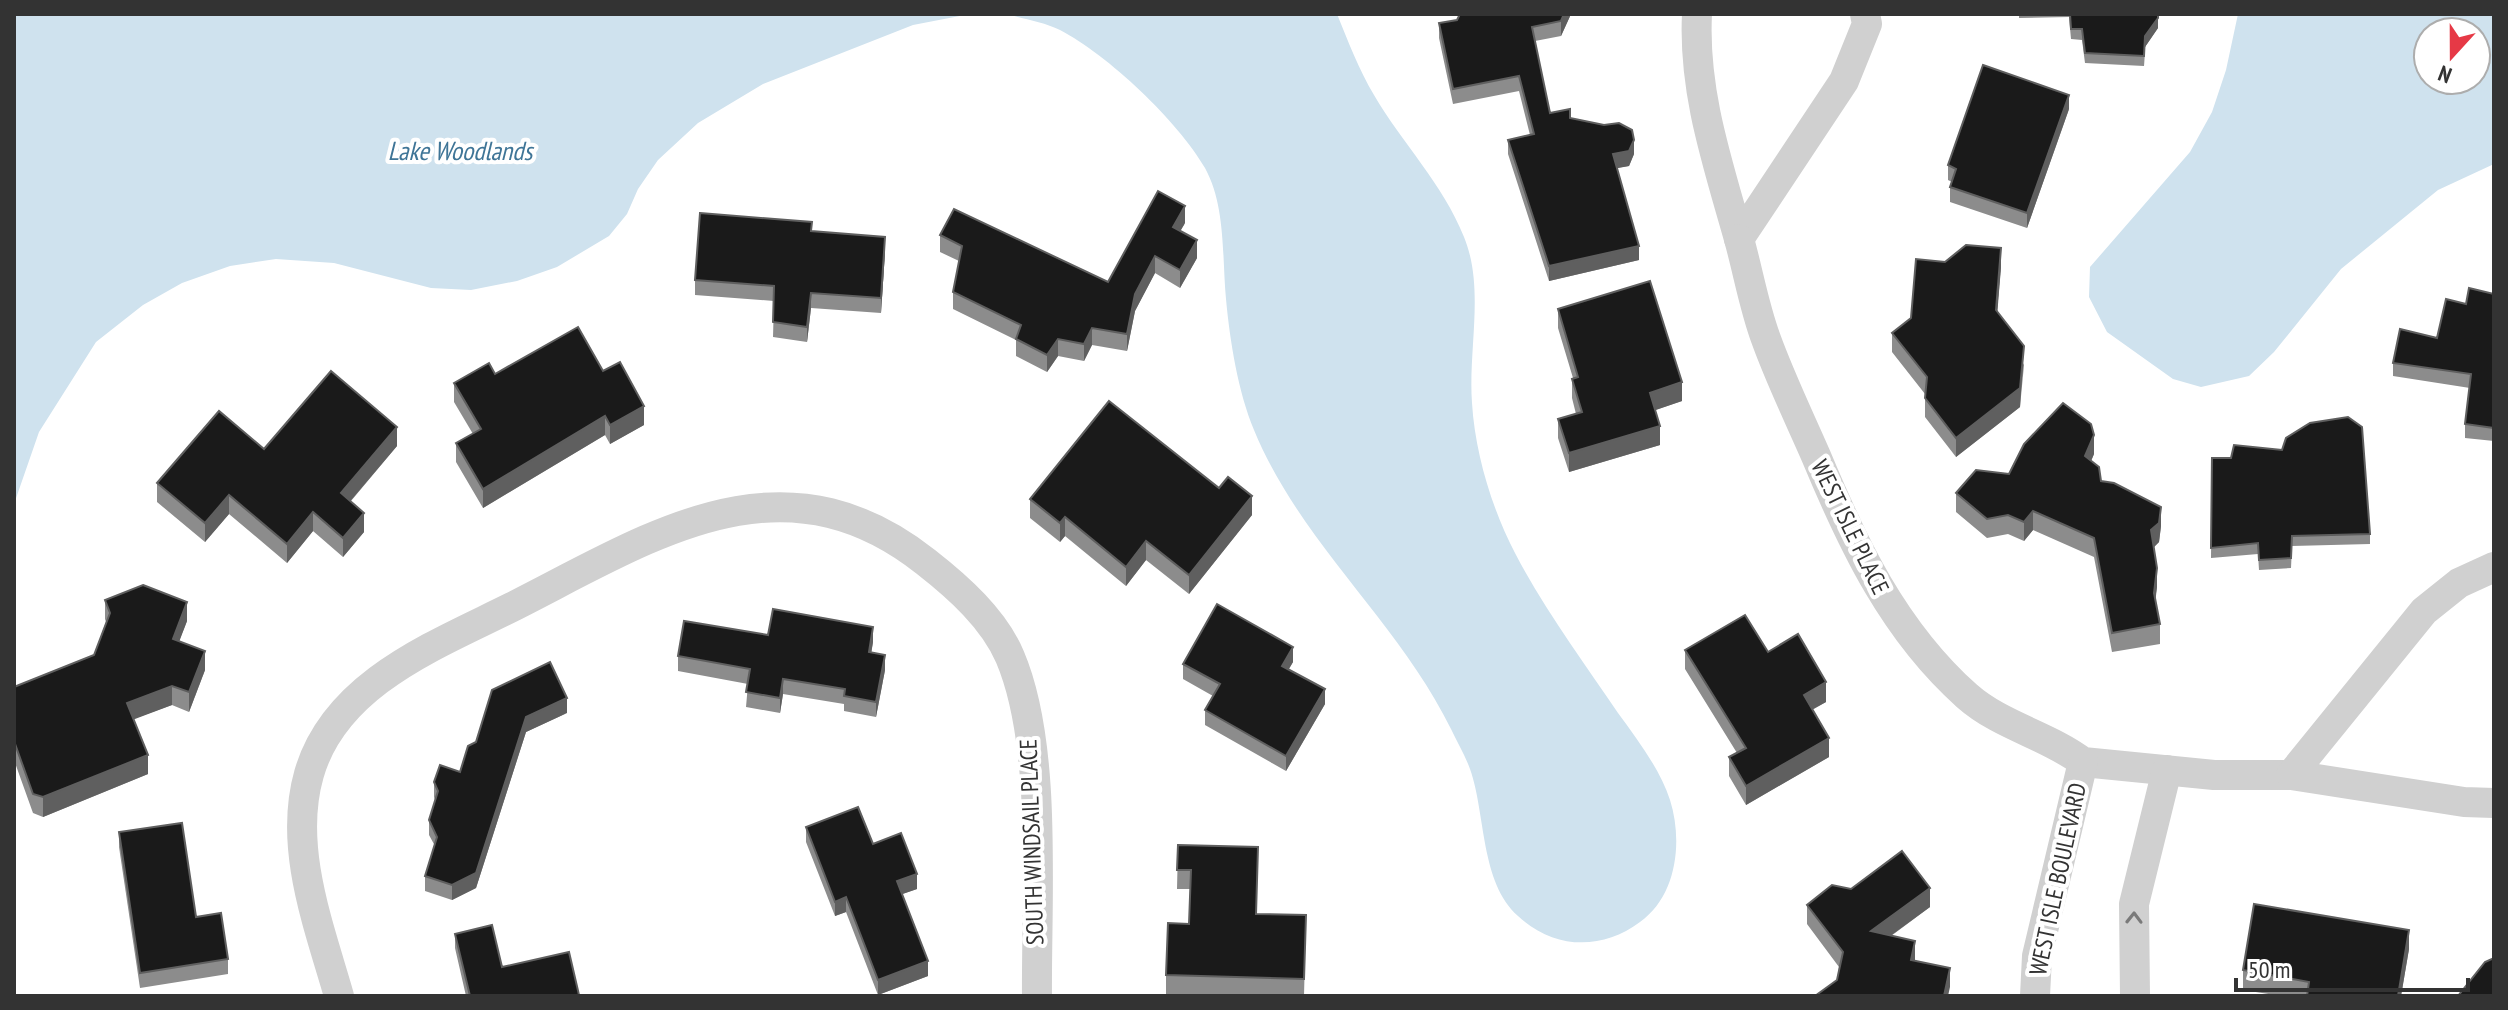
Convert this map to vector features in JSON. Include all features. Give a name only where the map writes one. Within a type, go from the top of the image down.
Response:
[{"type":"street","name":"WEST ISLE PLACE","points":[[1697,14],[1695,57],[1701,99],[1765,337],[1848,532],[1887,603],[1932,662],[1970,699],[2011,725],[2068,751],[2083,762],[2214,775],[2291,775],[2448,800],[2494,803]]},
{"type":"street","points":[[1739,239],[1844,81],[1867,24],[1865,14]]},
{"type":"street","name":"SOUTH WINDSAIL PLACE","points":[[339,996],[302,849],[302,811],[309,772],[326,738],[373,682],[415,655],[640,540],[688,521],[733,509],[779,507],[822,513],[866,525],[915,553],[953,583],[985,618],[1010,655],[1026,710],[1034,765],[1037,996]]},
{"type":"street","points":[[2291,775],[2424,611],[2459,583],[2494,567]]},
{"type":"street","name":"WEST ISLE BOULEVARD","points":[[2035,996],[2037,956],[2083,762]]},
{"type":"street","points":[[2135,996],[2134,904],[2167,770]]},
{"type":"water","name":"Lake Woodlands","points":[[14,14],[970,14],[913,25],[763,84],[698,123],[658,160],[638,189],[627,214],[609,236],[557,267],[517,281],[471,290],[431,288],[334,263],[276,259],[230,266],[182,283],[143,305],[96,342],[39,432],[14,504]]},
{"type":"water","points":[[1007,14],[1337,14],[1369,85],[1385,113],[1434,181],[1464,237],[1474,277],[1471,382],[1474,422],[1481,461],[1499,518],[1538,594],[1647,755],[1670,800],[1676,833],[1674,867],[1662,898],[1640,922],[1610,938],[1594,942],[1562,940],[1532,927],[1506,902],[1490,866],[1470,769],[1451,729],[1404,652],[1297,509],[1273,471],[1254,430],[1236,366],[1228,315],[1220,215],[1205,168],[1178,130],[1120,72],[1060,30]]},
{"type":"water","points":[[2238,14],[2494,14],[2494,164],[2438,190],[2341,269],[2274,352],[2249,376],[2201,387],[2173,379],[2107,332],[2089,297],[2090,267],[2190,152],[2212,112],[2226,70]]},
{"type":"building","points":[[1460,14],[1564,14],[1561,21],[1532,27],[1550,113],[1570,109],[1570,118],[1604,125],[1619,123],[1632,130],[1634,140],[1629,151],[1613,154],[1639,246],[1549,266],[1508,140],[1534,134],[1519,76],[1453,89],[1439,23],[1457,20]]},
{"type":"building","points":[[2070,14],[2158,14],[2158,18],[2145,36],[2144,56],[2085,53],[2082,29],[2071,29]]},
{"type":"building","points":[[1983,65],[2069,95],[2027,213],[1950,187],[1956,169],[1948,165]]},
{"type":"building","points":[[1158,191],[1185,206],[1173,227],[1197,240],[1180,270],[1155,256],[1135,294],[1127,334],[1092,328],[1084,344],[1058,339],[1047,355],[1016,339],[1021,325],[953,292],[962,246],[940,235],[954,209],[1108,282]]},
{"type":"building","points":[[700,213],[812,222],[811,231],[885,237],[881,298],[811,293],[807,327],[773,322],[774,286],[695,280]]},
{"type":"building","points":[[1966,245],[2001,248],[1996,310],[2024,346],[2020,388],[1956,438],[1925,398],[1927,377],[1892,333],[1911,318],[1916,259],[1945,262]]},
{"type":"building","points":[[1650,281],[1682,382],[1650,393],[1660,426],[1569,453],[1558,419],[1582,412],[1572,379],[1578,377],[1558,309]]},
{"type":"building","points":[[2469,288],[2494,294],[2494,428],[2465,424],[2471,374],[2393,363],[2400,329],[2437,338],[2446,299],[2466,304]]},
{"type":"building","points":[[578,327],[603,371],[620,362],[644,406],[610,425],[605,416],[483,489],[456,443],[481,429],[454,383],[489,363],[495,374]]},
{"type":"building","points":[[331,371],[397,427],[341,493],[364,513],[343,538],[313,512],[287,544],[229,495],[205,523],[157,483],[219,411],[264,449]]},
{"type":"building","points":[[1109,401],[1219,488],[1228,477],[1252,496],[1189,575],[1146,541],[1126,567],[1065,517],[1060,523],[1030,499]]},
{"type":"building","points":[[2063,403],[2091,424],[2094,435],[2085,456],[2099,467],[2101,481],[2114,483],[2161,507],[2159,523],[2151,530],[2157,568],[2154,593],[2160,624],[2112,633],[2094,538],[2033,511],[2024,522],[2008,515],[1987,519],[1956,493],[1976,470],[2009,474],[2024,444]]},
{"type":"building","points":[[2348,417],[2362,427],[2370,534],[2292,536],[2291,558],[2259,560],[2258,543],[2211,548],[2212,458],[2231,458],[2234,445],[2282,450],[2286,438],[2310,423]]},
{"type":"building","points":[[143,585],[187,602],[173,639],[205,651],[189,692],[172,686],[127,703],[148,755],[43,797],[33,794],[14,741],[14,687],[94,655],[110,613],[105,600]]},
{"type":"building","points":[[1217,604],[1293,647],[1282,666],[1325,689],[1286,756],[1205,710],[1220,684],[1183,664]]},
{"type":"building","points":[[773,609],[873,627],[869,652],[885,655],[876,702],[844,696],[845,689],[783,679],[780,698],[746,692],[750,669],[678,656],[684,621],[768,635]]},
{"type":"building","points":[[1745,615],[1768,652],[1798,634],[1826,682],[1804,695],[1829,738],[1746,786],[1729,757],[1746,748],[1685,650]]},
{"type":"building","points":[[550,662],[567,698],[526,717],[476,873],[452,885],[425,876],[437,837],[429,820],[438,791],[434,782],[440,765],[460,772],[468,746],[476,742],[492,690]]},
{"type":"building","points":[[858,807],[873,844],[901,833],[917,874],[897,881],[928,961],[878,980],[846,897],[835,902],[806,827]]},
{"type":"building","points":[[182,823],[196,917],[221,913],[228,959],[140,973],[119,832]]},
{"type":"building","points":[[1178,845],[1258,847],[1256,914],[1306,915],[1304,979],[1166,975],[1168,923],[1189,924],[1191,870],[1177,870]]},
{"type":"building","points":[[1902,851],[1930,888],[1871,931],[1915,941],[1911,960],[1950,968],[1944,996],[1815,996],[1837,980],[1843,952],[1807,905],[1832,885],[1851,889]]},
{"type":"building","points":[[2254,904],[2409,930],[2398,996],[2307,996],[2309,982],[2243,970]]},
{"type":"building","points":[[492,925],[502,967],[569,952],[579,995],[470,996],[455,934]]},
{"type":"building","points":[[2494,958],[2494,996],[2458,996],[2485,962]]}]
